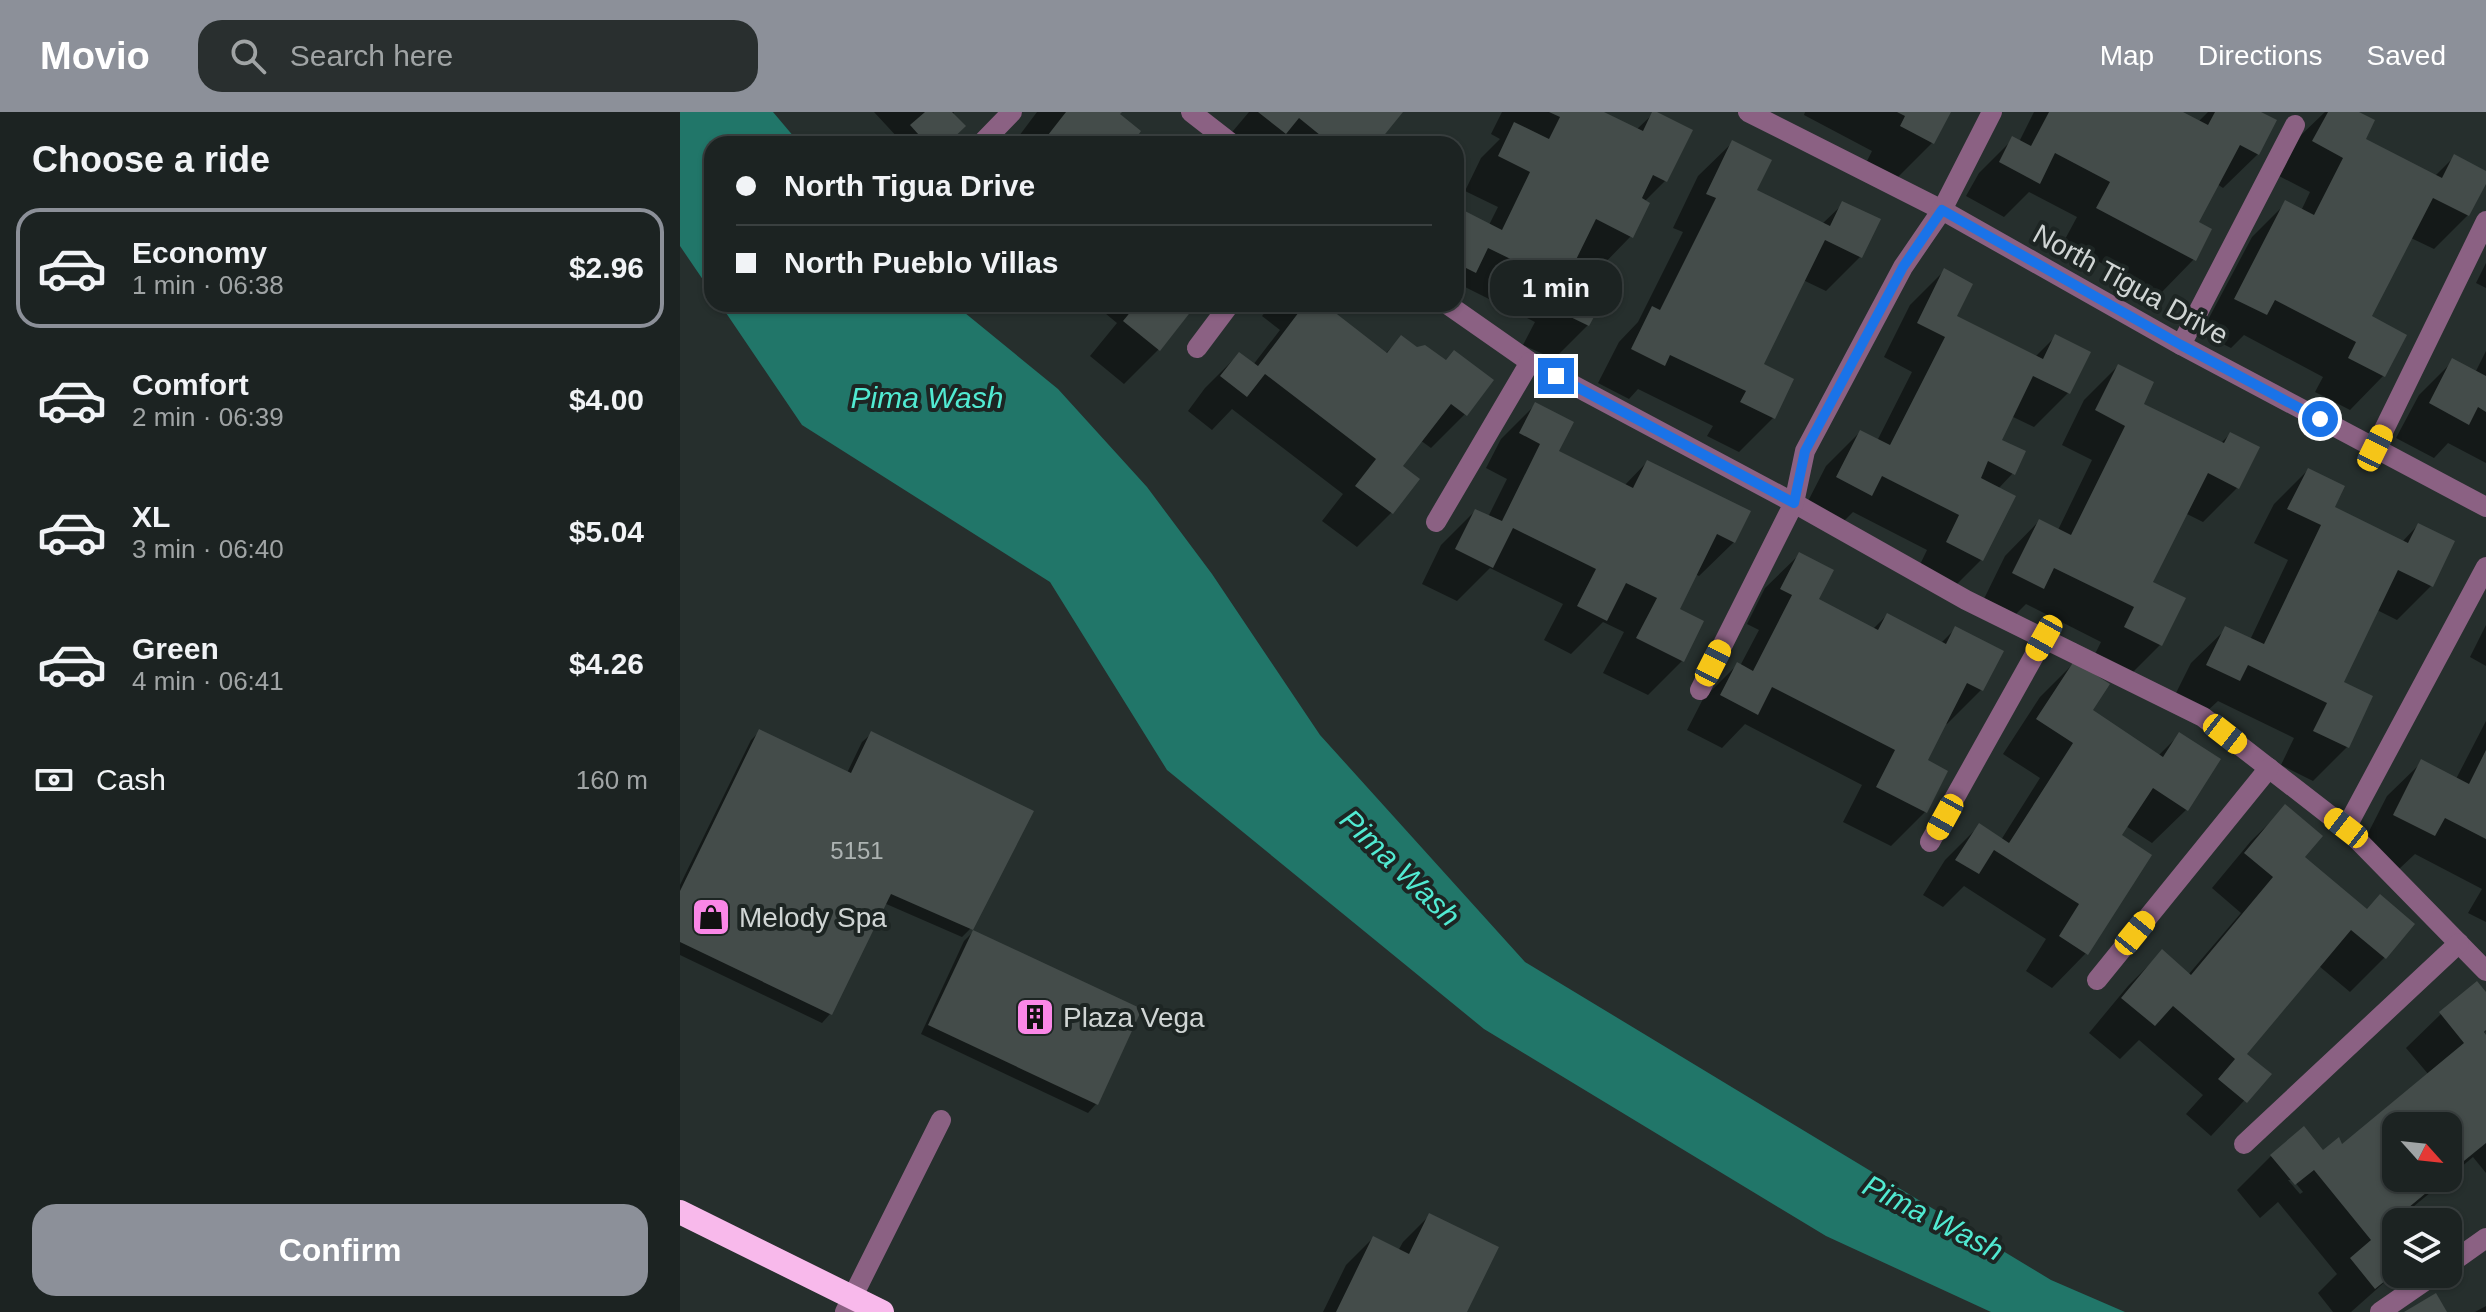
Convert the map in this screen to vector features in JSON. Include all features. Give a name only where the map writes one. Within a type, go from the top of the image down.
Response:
[{"type":"highway","points":[[680,1212],[849,1305],[882,1312]]},
{"type":"lane","points":[[989,136],[1012,112]]},
{"type":"lane","points":[[1191,112],[1222,136]]},
{"type":"lane","name":"North Tigua Drive","points":[[1748,112],[1942,210],[2181,345],[2486,507]]},
{"type":"lane","points":[[1700,690],[1794,503],[1805,451],[1903,267],[1942,210],[1992,112]]},
{"type":"lane","points":[[2181,345],[2295,125]]},
{"type":"lane","points":[[2375,448],[2486,221]]},
{"type":"lane","points":[[1197,348],[1224,312]]},
{"type":"lane","points":[[1458,312],[1530,362],[1794,503],[1966,600],[2203,717],[2346,828],[2486,971]]},
{"type":"lane","points":[[1436,522],[1530,362]]},
{"type":"lane","points":[[2346,828],[2486,567]]},
{"type":"lane","points":[[1930,842],[2044,638]]},
{"type":"lane","points":[[2097,980],[2269,768]]},
{"type":"lane","points":[[2244,1144],[2459,943]]},
{"type":"lane","points":[[849,1305],[941,1120]]},
{"type":"lane","points":[[2462,1255],[2486,1238]]},
{"type":"lane","points":[[2380,1312],[2415,1288]]},
{"type":"water","points":[[680,112],[773,112],[793,136],[704,136],[704,281],[680,246]]},
{"type":"water","name":"Pima Wash","points":[[725,312],[964,312],[1058,389],[1147,487],[1212,574],[1320,735],[1525,962],[2051,1280],[2125,1312],[1991,1312],[1826,1236],[1484,1029],[1167,770],[1050,582],[802,425]]},
{"type":"building","points":[[925,112],[952,112],[966,126],[955,136],[920,136],[910,125]]},
{"type":"building","points":[[1066,112],[1122,112],[1120,114],[1141,131],[1138,136],[1047,136]]},
{"type":"building","points":[[1258,112],[1403,112],[1384,136],[1321,136],[1299,118],[1286,134]]},
{"type":"building","points":[[1549,112],[1604,112],[1643,131],[1652,112],[1657,112],[1693,130],[1667,182],[1653,175],[1642,198],[1650,203],[1633,238],[1596,219],[1568,276],[1606,295],[1589,326],[1556,310],[1568,287],[1488,248],[1476,273],[1464,267],[1464,211],[1502,230],[1530,172],[1498,156],[1514,122],[1549,139],[1560,117]]},
{"type":"building","points":[[1897,112],[1951,112],[1934,144],[1900,126],[1905,116]]},
{"type":"building","points":[[2049,112],[2183,112],[2208,125],[2215,112],[2261,112],[2277,120],[2259,155],[2240,145],[2199,222],[2212,229],[2196,261],[2096,208],[2110,182],[2055,153],[2040,184],[1999,162],[2012,136],[2031,146]]},
{"type":"building","points":[[2328,112],[2359,112],[2375,120],[2366,139],[2442,178],[2454,154],[2486,171],[2486,184],[2469,216],[2433,198],[2372,316],[2407,335],[2385,377],[2348,358],[2356,342],[2275,300],[2267,315],[2234,299],[2285,200],[2314,215],[2343,158],[2312,141]]},
{"type":"building","points":[[1732,140],[1772,160],[1757,190],[1830,226],[1842,201],[1881,219],[1862,258],[1825,240],[1764,364],[1794,379],[1775,419],[1740,402],[1746,391],[1670,355],[1665,366],[1631,349],[1652,306],[1660,310],[1716,198],[1706,194]]},
{"type":"building","points":[[1944,268],[1973,284],[1957,316],[2043,359],[2055,334],[2091,352],[2070,394],[2033,376],[2002,440],[2026,451],[2015,475],[1988,461],[1981,478],[2016,496],[1983,561],[1946,542],[1959,515],[1882,476],[1872,496],[1836,477],[1860,430],[1890,445],[1945,337],[1917,323]]},
{"type":"building","points":[[1130,312],[1190,312],[1160,351],[1123,321]]},
{"type":"building","points":[[1299,312],[1334,312],[1387,353],[1401,335],[1417,347],[1425,345],[1446,360],[1454,350],[1494,380],[1467,416],[1451,404],[1403,466],[1420,479],[1393,514],[1355,486],[1376,459],[1265,374],[1247,397],[1220,376],[1239,352],[1258,366]]},
{"type":"building","points":[[2452,358],[2486,376],[2486,412],[2478,407],[2469,425],[2429,403]]},
{"type":"building","points":[[2118,364],[2154,382],[2144,404],[2224,443],[2230,432],[2260,447],[2239,489],[2208,473],[2153,582],[2186,598],[2162,646],[2124,627],[2134,607],[2054,568],[2044,589],[2012,573],[2039,519],[2071,535],[2125,426],[2095,410]]},
{"type":"building","points":[[1535,402],[1574,422],[1559,451],[1633,488],[1647,460],[1751,511],[1735,543],[1717,534],[1680,609],[1704,621],[1684,662],[1636,638],[1657,598],[1626,583],[1607,621],[1577,606],[1596,569],[1513,528],[1493,568],[1455,549],[1475,509],[1502,521],[1540,444],[1519,433]]},
{"type":"building","points":[[2308,468],[2345,486],[2335,507],[2408,543],[2418,523],[2455,541],[2433,587],[2398,570],[2344,682],[2373,696],[2349,748],[2313,731],[2327,703],[2248,665],[2240,681],[2206,665],[2225,626],[2264,644],[2321,525],[2287,509]]},
{"type":"building","points":[[1799,552],[1834,570],[1819,599],[1878,630],[1887,613],[1946,644],[1955,626],[2004,651],[1983,691],[1967,683],[1928,760],[1948,771],[1927,813],[1876,787],[1895,750],[1772,687],[1758,715],[1720,695],[1737,662],[1753,671],[1792,595],[1780,589]]},
{"type":"building","points":[[2074,661],[2110,684],[2093,710],[2163,757],[2179,732],[2221,759],[2188,811],[2153,788],[2122,835],[2152,855],[2088,955],[2059,936],[2079,904],[1994,850],[1979,874],[1955,860],[1979,823],[2009,843],[2073,743],[2036,719]]},
{"type":"building","points":[[759,729],[851,773],[871,731],[1034,811],[973,930],[891,894],[832,1015],[680,942],[680,891]]},
{"type":"building","points":[[2486,750],[2486,839],[2445,818],[2435,836],[2393,815],[2421,759],[2469,784]]},
{"type":"building","points":[[2285,804],[2323,836],[2305,857],[2367,909],[2380,894],[2415,924],[2386,959],[2351,930],[2247,1054],[2272,1074],[2247,1103],[2218,1079],[2235,1059],[2173,1006],[2155,1026],[2121,998],[2162,949],[2191,975],[2273,877],[2244,853]]},
{"type":"building","name":"Plaza Vega","points":[[973,930],[1142,1009],[1098,1105],[928,1025]]},
{"type":"building","points":[[2477,981],[2486,992],[2486,1143],[2462,1163],[2462,1112],[2382,1112],[2382,1192],[2427,1192],[2408,1208],[2382,1208],[2382,1283],[2375,1289],[2350,1258],[2371,1240],[2314,1170],[2295,1185],[2270,1155],[2304,1126],[2323,1150],[2339,1137],[2342,1144],[2464,1043],[2439,1012]]},
{"type":"building","points":[[1429,1213],[1499,1247],[1467,1312],[1336,1312],[1373,1236],[1409,1254]]},
{"type":"building","points":[[2436,1293],[2447,1312],[2404,1312]]},
{"type":"place","name":"Melody Spa","points":[[711,917]]},
{"type":"place","name":"Plaza Vega","points":[[1035,1017]]},
{"type":"route","points":[[1556,376],[1794,503],[1805,451],[1903,267],[1942,210],[2181,345],[2320,419]]}]
